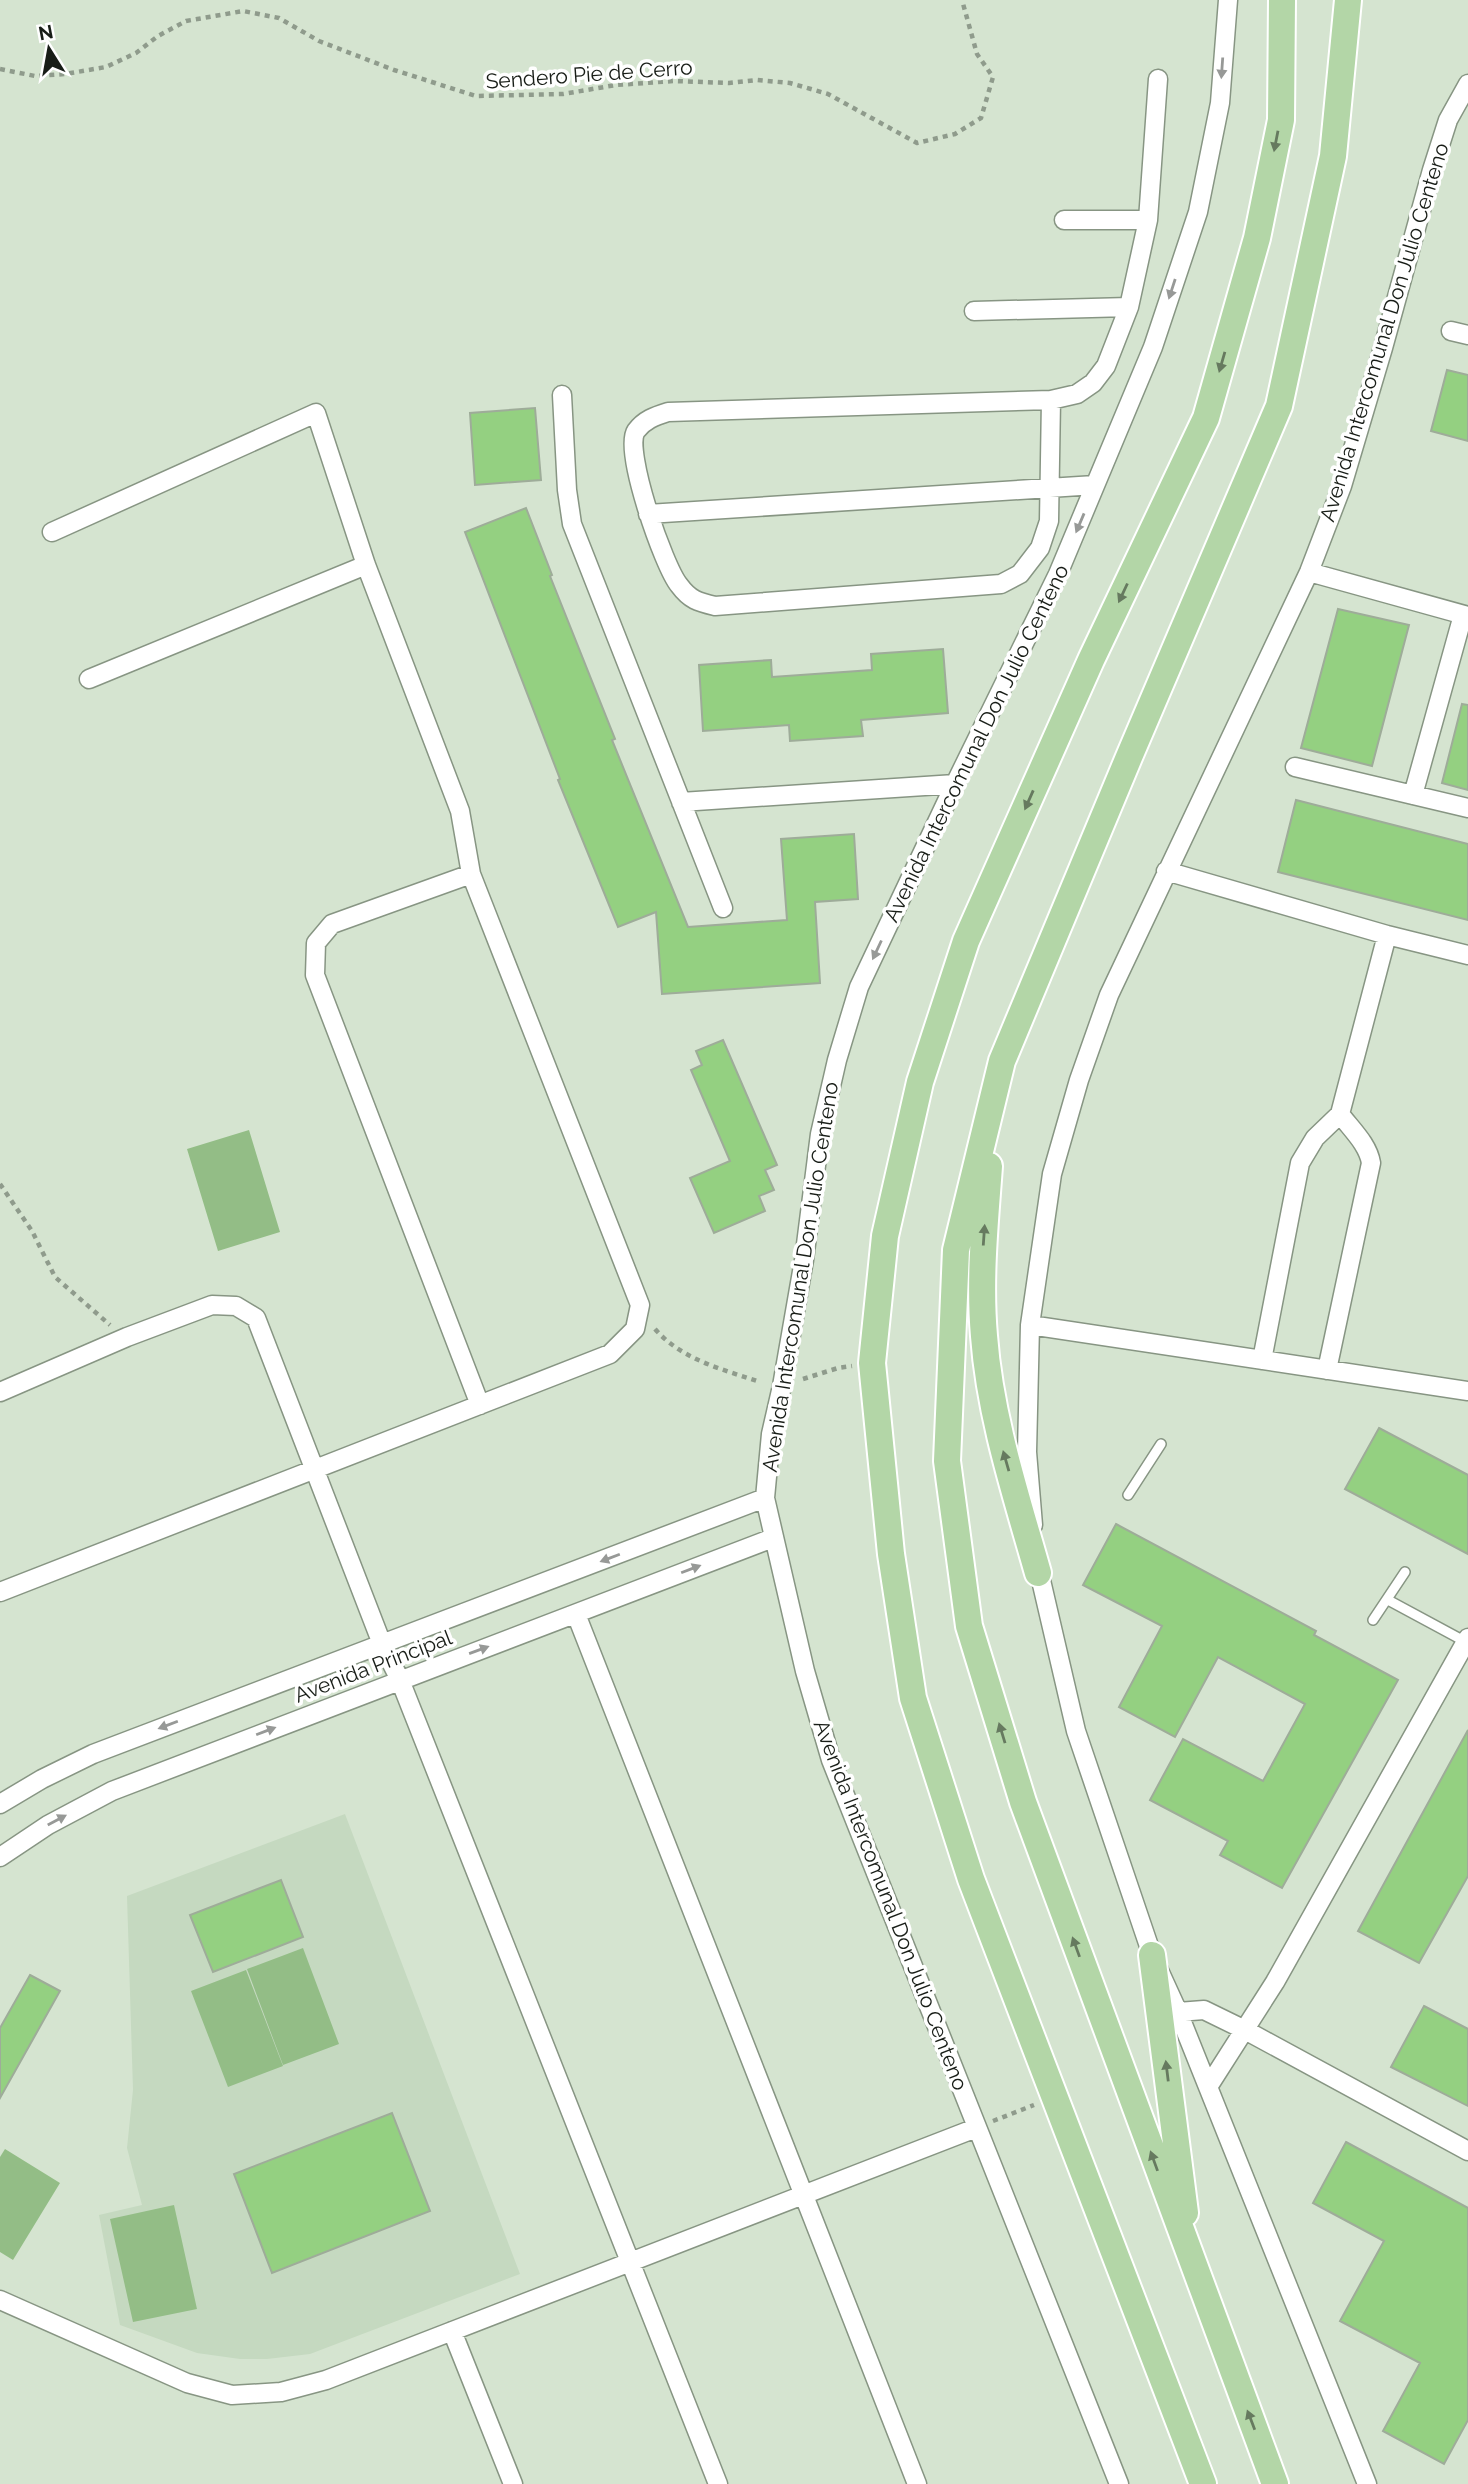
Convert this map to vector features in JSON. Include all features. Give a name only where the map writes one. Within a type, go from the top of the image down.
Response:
[{"type":"main road","points":[[1203,2484],[971,1879],[913,1698],[891,1554],[872,1363],[885,1236],[920,1083],[966,941],[1091,660],[1206,418],[1257,238],[1281,120],[1282,0]]},
{"type":"main road","points":[[1275,2484],[1023,1802],[969,1626],[947,1461],[956,1250],[1002,1061],[1279,406],[1333,156],[1348,0]]},
{"type":"main road","points":[[997,1083],[982,1268],[984,1335],[997,1429],[1038,1573]]},
{"type":"main road","points":[[1152,1955],[1191,2260]]},
{"type":"street","name":"Avenida Intercomunal Don Julio Centeno","points":[[1119,2484],[831,1760],[804,1671],[765,1499],[771,1434],[804,1260],[820,1134],[837,1060],[859,987],[1058,574],[1153,347],[1198,212],[1220,103],[1228,0]]},
{"type":"street","points":[[1051,400],[1049,521],[1040,548],[1020,573],[1001,584],[715,606],[694,600],[677,584],[648,514],[633,452],[634,433],[647,420],[668,412],[1051,400],[1077,394],[1093,383],[1105,366],[1129,307],[1148,220],[1158,79]]},
{"type":"street","name":"Avenida Intercomunal Don Julio Centeno","points":[[1367,2484],[1178,2012],[1152,1955],[1076,1731],[1038,1573],[1027,1452],[1030,1325],[1052,1174],[1079,1080],[1109,995],[1309,572],[1342,486],[1448,120],[1468,84]]},
{"type":"street","points":[[1063,220],[1148,220]]},
{"type":"street","points":[[974,311],[1129,307]]},
{"type":"street","points":[[562,396],[566,491],[572,524],[723,908]]},
{"type":"street","points":[[0,1592],[610,1354],[635,1329],[640,1305],[471,874],[460,811],[366,565],[316,413],[52,532]]},
{"type":"street","points":[[648,514],[1096,485]]},
{"type":"street","points":[[89,679],[366,565]]},
{"type":"street","points":[[1309,572],[1466,616],[1413,795]]},
{"type":"street","points":[[1295,767],[1468,808]]},
{"type":"street","points":[[681,802],[955,784]]},
{"type":"street","points":[[1166,871],[1387,935],[1468,955]]},
{"type":"street","points":[[471,874],[332,924],[316,943],[316,975],[480,1405]]},
{"type":"street","points":[[1262,1360],[1300,1163],[1315,1138],[1340,1114],[1387,935]]},
{"type":"street","points":[[1327,1370],[1371,1163],[1370,1154],[1340,1114]]},
{"type":"street","points":[[0,1392],[212,1305],[236,1306],[256,1318],[718,2484]]},
{"type":"street","points":[[1030,1325],[1468,1391]]},
{"type":"street","name":"Avenida Principal","points":[[0,1804],[41,1779],[93,1754],[765,1499]]},
{"type":"street","name":"Avenida Principal","points":[[0,1857],[48,1825],[112,1791],[773,1538]]},
{"type":"street","points":[[576,1614],[917,2484]]},
{"type":"street","points":[[1208,2087],[1245,2031],[1467,1641]]},
{"type":"street","points":[[1178,2012],[1204,2011],[1468,2151]]},
{"type":"street","points":[[0,2300],[187,2383],[232,2395],[281,2392],[326,2381],[976,2128]]},
{"type":"street","points":[[452,2331],[513,2484]]},
{"type":"lane","points":[[1128,1495],[1161,1444]]},
{"type":"lane","points":[[1373,1619],[1405,1572]]},
{"type":"lane","points":[[1388,1600],[1467,1641]]},
{"type":"path","name":"Sendero Pie de Cerro","points":[[0,69],[35,76],[106,67],[186,21],[243,11],[279,18],[319,41],[394,70],[476,96],[563,94],[616,85],[674,81],[729,83],[757,80],[790,83],[828,94],[917,143],[954,134],[981,118],[992,77],[977,54],[962,0]]},
{"type":"path","points":[[0,1184],[32,1231],[55,1277],[127,1338]]},
{"type":"path","points":[[640,1305],[652,1326],[668,1345],[691,1357],[757,1381]]},
{"type":"path","points":[[782,1385],[838,1368],[872,1363]]},
{"type":"path","points":[[976,2128],[1054,2097]]},
{"type":"shaded area","points":[[345,1814],[520,2274],[310,2354],[240,2359],[197,2353],[120,2325],[99,2215],[142,2205],[127,2148],[133,2090],[127,1896]]},
{"type":"green space","points":[[249,1130],[280,1232],[218,1251],[187,1149]]},
{"type":"green space","points":[[303,1948],[339,2044],[283,2065],[247,1969]]},
{"type":"green space","points":[[246,1970],[283,2066],[228,2087],[191,1991]]},
{"type":"green space","points":[[5,2149],[60,2183],[13,2260],[0,2252],[0,2157]]},
{"type":"green space","points":[[174,2205],[197,2309],[133,2322],[110,2219]]},
{"type":"building","points":[[1447,370],[1468,375],[1468,441],[1431,431]]},
{"type":"building","points":[[535,408],[541,480],[475,485],[470,413]]},
{"type":"building","points":[[526,508],[615,739],[612,740],[688,927],[787,920],[781,839],[854,834],[858,899],[815,902],[820,983],[662,994],[656,912],[618,927],[558,780],[560,779],[465,532]]},
{"type":"building","points":[[1338,609],[1409,625],[1372,766],[1301,748]]},
{"type":"building","points":[[943,649],[948,713],[861,720],[863,736],[790,741],[789,725],[703,731],[699,665],[771,660],[772,677],[872,670],[871,654]]},
{"type":"building","points":[[1462,704],[1468,705],[1468,790],[1442,783]]},
{"type":"building","points":[[1296,800],[1468,844],[1468,920],[1278,872]]},
{"type":"building","points":[[723,1040],[777,1165],[765,1170],[774,1190],[759,1196],[765,1211],[714,1233],[690,1178],[730,1161],[691,1070],[702,1065],[696,1051]]},
{"type":"building","points":[[1379,1428],[1468,1475],[1468,1554],[1345,1489]]},
{"type":"building","points":[[1116,1524],[1316,1631],[1314,1635],[1398,1680],[1282,1888],[1220,1855],[1228,1841],[1150,1800],[1183,1739],[1263,1781],[1305,1704],[1218,1657],[1175,1737],[1119,1707],[1162,1626],[1083,1585]]},
{"type":"building","points":[[1468,1730],[1468,1876],[1419,1963],[1358,1931]]},
{"type":"building","points":[[281,1880],[303,1937],[213,1972],[190,1915]]},
{"type":"building","points":[[30,1975],[60,1991],[0,2098],[0,2028]]},
{"type":"building","points":[[1424,2006],[1468,2029],[1468,2106],[1391,2067]]},
{"type":"building","points":[[392,2113],[430,2211],[272,2273],[234,2174]]},
{"type":"building","points":[[1346,2142],[1468,2208],[1468,2420],[1444,2464],[1383,2431],[1420,2363],[1340,2321],[1384,2241],[1313,2203]]}]
